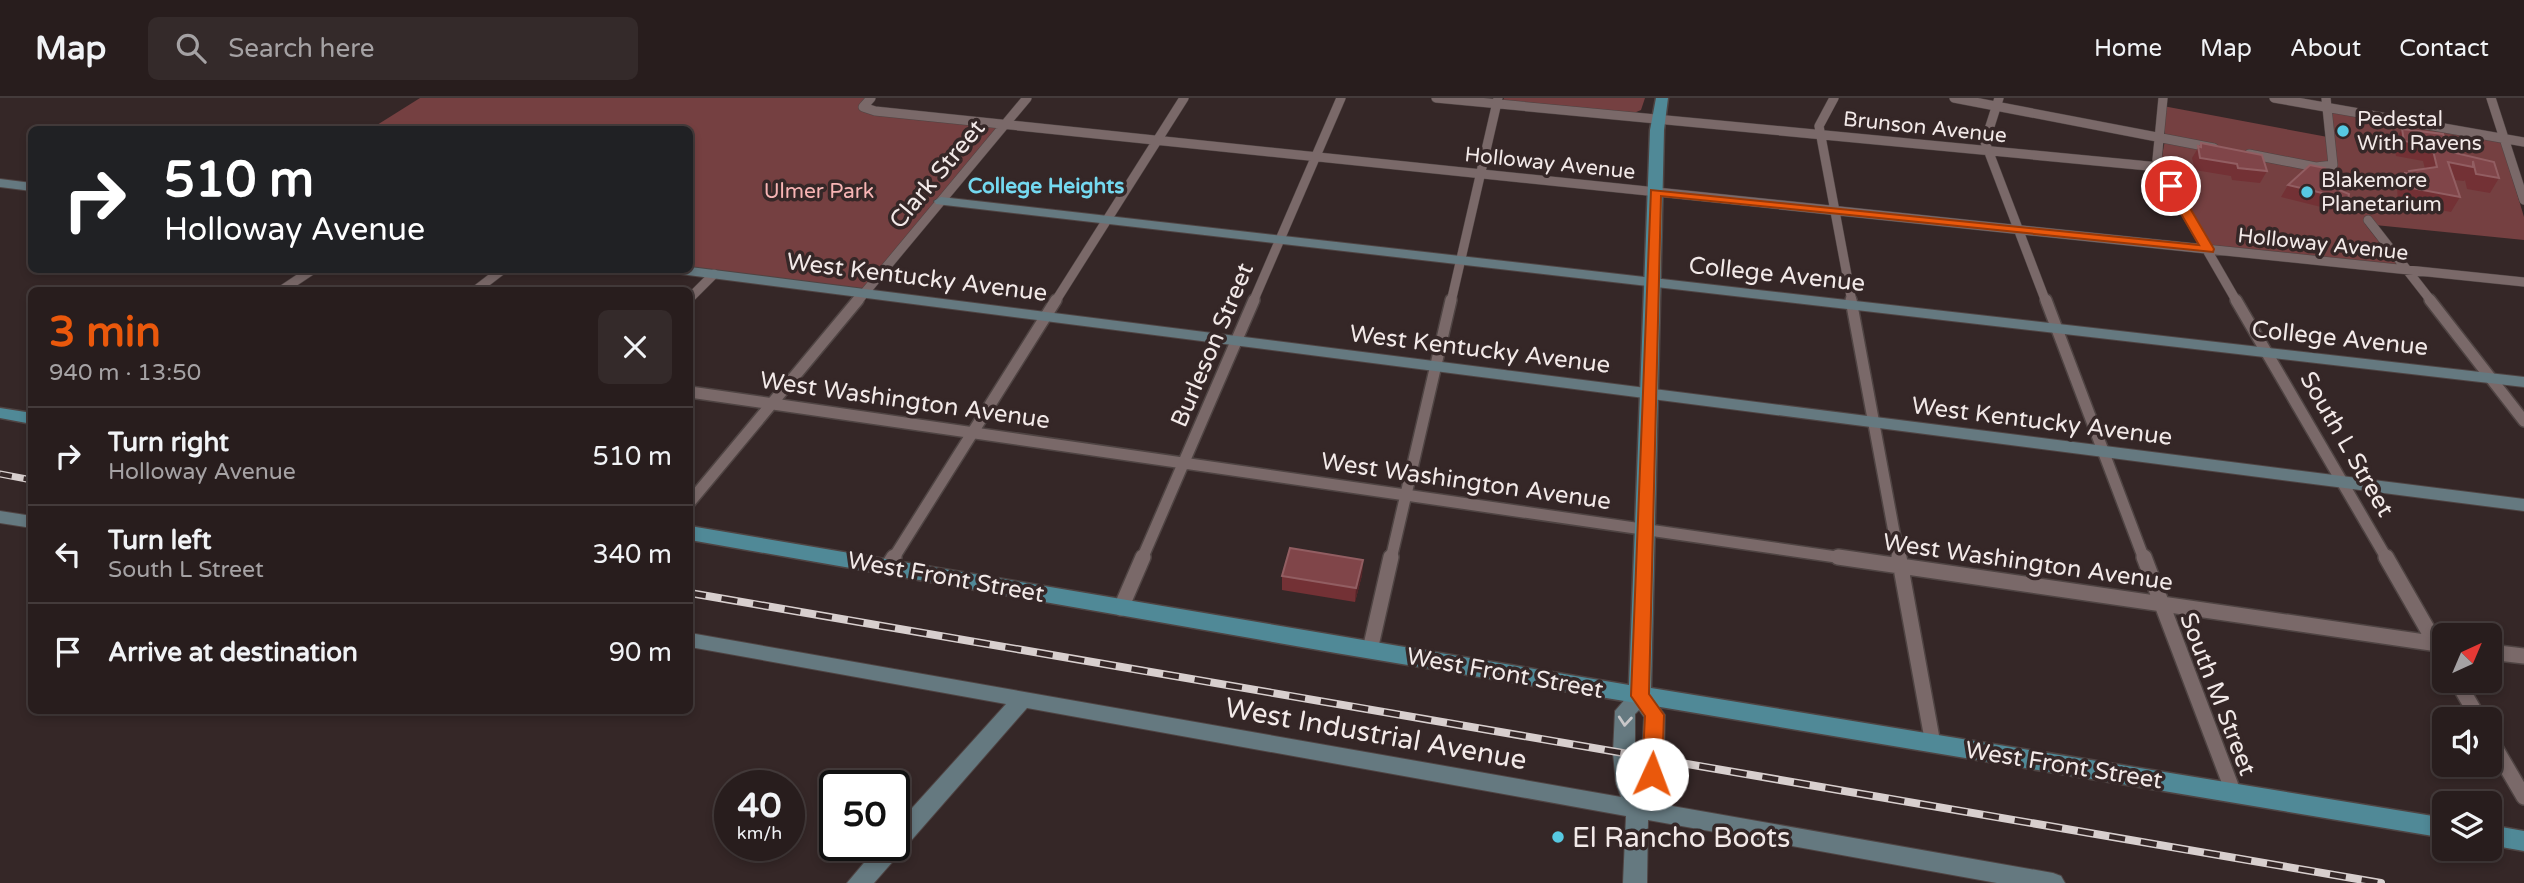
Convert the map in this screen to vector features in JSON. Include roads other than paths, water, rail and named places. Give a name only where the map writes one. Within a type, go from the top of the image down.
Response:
[{"type":"main road","points":[[1640,696],[1658,119],[1662,98]]},
{"type":"main road","points":[[0,413],[28,418]]},
{"type":"main road","name":"West Front Street","points":[[693,534],[1640,696],[2432,826]]},
{"type":"main road","points":[[2502,837],[2524,841]]},
{"type":"street","name":"Holloway Avenue","points":[[871,98],[864,104],[865,108],[1005,125],[2524,282]]},
{"type":"street","name":"Clark Street","points":[[693,498],[1027,98]]},
{"type":"street","points":[[887,568],[1184,98]]},
{"type":"street","name":"Burleson Street","points":[[1121,608],[1341,98]]},
{"type":"street","name":"Brunson Avenue","points":[[1436,98],[1497,101],[2159,167]]},
{"type":"street","points":[[1834,98],[1819,126],[1876,423],[1933,744]]},
{"type":"street","points":[[1954,98],[1998,102],[2222,149]]},
{"type":"street","points":[[2159,167],[2157,160],[2163,98]]},
{"type":"street","points":[[2274,98],[2327,103],[2524,142]]},
{"type":"street","points":[[2491,98],[2524,200]]},
{"type":"street","points":[[1370,650],[1408,496],[1497,101]]},
{"type":"street","name":"South M Street","points":[[1998,102],[1985,142],[1988,151],[2234,794]]},
{"type":"street","points":[[2235,152],[2326,167],[2334,163],[2327,103]]},
{"type":"street","name":"South L Street","points":[[2159,167],[2432,631]]},
{"type":"street","points":[[0,183],[28,186]]},
{"type":"street","name":"College Avenue","points":[[941,201],[2524,382]]},
{"type":"street","points":[[2368,220],[2524,421]]},
{"type":"street","name":"West Kentucky Avenue","points":[[693,272],[2524,505]]},
{"type":"street","points":[[286,287],[308,273]]},
{"type":"street","points":[[480,287],[498,273]]},
{"type":"street","points":[[693,295],[714,274]]},
{"type":"street","name":"West Washington Avenue","points":[[693,392],[2432,643]]},
{"type":"street","points":[[0,517],[28,521]]},
{"type":"street","name":"West Industrial Avenue","points":[[693,641],[2053,883]]},
{"type":"street","points":[[2502,653],[2524,656]]},
{"type":"street","points":[[1635,883],[1637,810],[1627,784],[1624,752],[1625,711],[1640,696],[1655,718],[1652,790],[1637,810]]},
{"type":"street","points":[[910,827],[1023,699]]},
{"type":"street","points":[[2502,759],[2524,797]]},
{"type":"street","points":[[859,883],[879,861]]},
{"type":"railway","points":[[0,474],[28,479]]},
{"type":"railway","points":[[693,594],[2381,883]]},
{"type":"place","name":"Pedestal With Ravens","points":[[2343,131]]},
{"type":"place","name":"Blakemore Planetarium","points":[[2307,192]]},
{"type":"place","name":"El Rancho Boots","points":[[1558,837]]},
{"type":"district","name":"College Heights","points":[[1046,186]]},
{"type":"park label","name":"Ulmer Park","points":[[819,191]]}]
